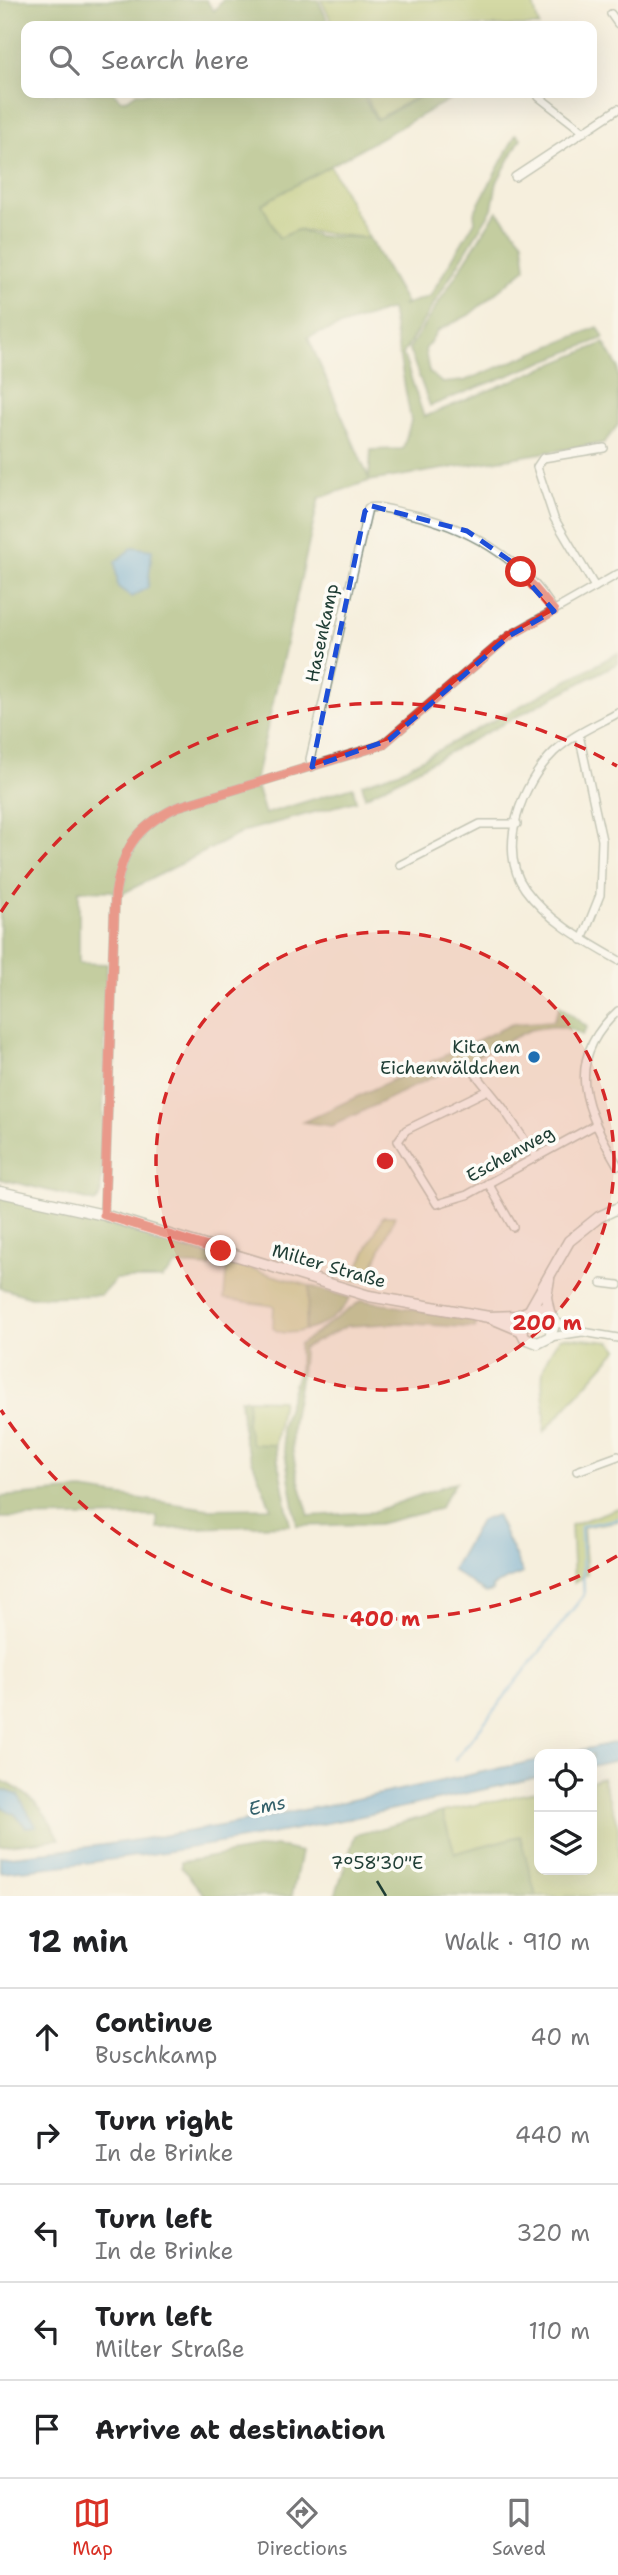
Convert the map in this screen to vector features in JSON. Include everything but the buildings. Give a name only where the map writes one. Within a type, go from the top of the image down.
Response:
[{"type":"main road","name":"Milter Straße","points":[[0,1192],[104,1215],[362,1294],[489,1317],[520,1330]]},
{"type":"main road","points":[[548,1275],[546,1297],[552,1317],[550,1337],[542,1342],[533,1342],[525,1338],[520,1330],[527,1311],[548,1275],[569,1241],[589,1224],[618,1208]]},
{"type":"main road","points":[[527,1311],[538,1307],[552,1317]]},
{"type":"main road","name":"Milter Straße","points":[[489,1317],[527,1311]]},
{"type":"street","points":[[611,14],[618,24]]},
{"type":"street","points":[[540,98],[584,132]]},
{"type":"street","points":[[515,177],[618,109]]},
{"type":"street","points":[[595,587],[554,518],[537,467],[543,458],[604,448]]},
{"type":"street","name":"Hasenkamp","points":[[312,767],[310,759],[368,508],[423,516],[467,531],[509,560],[554,611]]},
{"type":"street","points":[[104,1215],[115,895],[124,855],[145,827],[165,813],[389,740],[509,636],[618,574]]},
{"type":"street","points":[[618,713],[553,753],[527,788],[513,838],[516,866],[524,888],[550,916],[583,940],[618,960]]},
{"type":"street","points":[[579,735],[602,841],[600,895],[583,940]]},
{"type":"street","points":[[400,865],[480,824],[517,824]]},
{"type":"street","points":[[618,1011],[596,1035],[586,1060],[585,1095],[595,1125],[614,1151],[618,1166]]},
{"type":"street","points":[[466,1062],[536,1157]]},
{"type":"street","name":"Eschenweg","points":[[488,1090],[406,1130],[398,1141],[437,1205],[467,1195],[595,1125]]},
{"type":"street","points":[[488,1183],[513,1227]]},
{"type":"street","points":[[602,1283],[618,1286]]},
{"type":"street","points":[[552,1317],[583,1332],[618,1338]]},
{"type":"street","points":[[550,1337],[583,1332]]},
{"type":"street","points":[[577,1471],[618,1456]]},
{"type":"highlighted area","points":[[372,506],[467,531],[509,560],[554,611],[509,636],[389,740],[312,767],[365,511]]},
{"type":"green space","points":[[0,0],[206,0],[214,11],[223,0],[318,0],[328,21],[21,21],[21,98],[365,98],[376,120],[418,98],[452,98],[262,204],[279,238],[297,230],[318,236],[369,238],[406,303],[401,306],[430,296],[475,221],[474,213],[516,134],[521,138],[497,182],[492,209],[403,354],[424,417],[604,343],[618,367],[618,425],[604,443],[369,481],[319,498],[255,782],[265,814],[353,787],[356,801],[245,831],[120,895],[112,891],[79,890],[79,963],[107,964],[101,1194],[96,1202],[0,1179]],"holes":[[[391,309],[411,421],[403,449],[371,450],[369,479],[308,337]]]},
{"type":"green space","points":[[321,0],[532,0],[538,21],[332,21]]},
{"type":"green space","points":[[367,98],[414,98],[377,119]]},
{"type":"green space","points":[[330,165],[369,238],[297,230],[279,239],[262,204]]},
{"type":"green space","points":[[497,211],[523,241],[526,268],[469,315],[437,331],[425,350],[429,372],[442,383],[464,381],[598,327],[604,338],[430,406],[409,349]]},
{"type":"green space","points":[[618,653],[618,663],[365,797],[362,784],[398,772]]},
{"type":"green space","points":[[560,1006],[587,1027],[582,1035],[557,1027],[530,1030],[332,1126],[303,1122],[512,1024],[553,1021]]},
{"type":"green space","points":[[0,1197],[98,1221],[214,1256],[210,1267],[176,1265],[162,1279],[116,1279],[101,1295],[31,1297],[0,1288]]},
{"type":"green space","points":[[383,1216],[395,1216],[367,1281],[352,1280]]},
{"type":"green space","points":[[227,1262],[310,1286],[305,1330],[293,1333],[273,1328],[274,1306],[224,1299]]},
{"type":"green space","points":[[310,1286],[350,1298],[331,1318],[305,1330]]},
{"type":"green space","points":[[362,1300],[478,1321],[475,1328],[401,1323],[347,1326],[303,1348],[292,1444],[309,1516],[373,1512],[456,1482],[439,1509],[378,1524],[297,1526],[281,1428],[299,1369],[299,1345]]},
{"type":"green space","points":[[560,1338],[611,1342],[618,1349],[544,1432],[542,1375],[550,1352]]},
{"type":"green space","points":[[240,1399],[248,1399],[246,1424],[252,1444],[275,1445],[290,1525],[158,1529],[157,1516],[0,1518],[0,1497],[82,1490],[209,1509],[271,1508],[244,1440]]},
{"type":"green space","points":[[248,1399],[282,1400],[275,1445],[252,1445],[246,1424]]},
{"type":"green space","points":[[618,1508],[618,1521],[583,1527],[587,1574],[574,1583],[571,1525]]},
{"type":"green space","points":[[602,1778],[618,1826],[618,1896],[536,1896],[520,1836],[455,1853],[442,1812],[534,1792],[534,1875],[597,1875],[597,1780]]},
{"type":"green space","points":[[0,1780],[36,1804],[60,1839],[0,1846],[0,1806],[15,1814],[26,1827],[18,1795],[0,1789]]},
{"type":"green space","points":[[442,1812],[455,1853],[520,1836],[536,1896],[335,1896],[355,1835]]},
{"type":"green space","points":[[275,1846],[301,1852],[292,1896],[205,1896],[181,1867],[181,1862]]},
{"type":"water","points":[[133,547],[152,550],[148,587],[132,597],[118,587],[115,562]]},
{"type":"water","points":[[496,1515],[523,1573],[492,1586],[493,1591],[486,1593],[452,1570],[480,1521]]},
{"type":"water","points":[[618,1742],[618,1760],[597,1765],[597,1749],[586,1749]]},
{"type":"water","points":[[534,1761],[534,1778],[338,1821],[204,1846],[0,1872],[0,1857],[136,1840],[338,1803]]},
{"type":"water","points":[[0,1789],[18,1795],[36,1826],[26,1827],[15,1814],[0,1806]]},
{"type":"waterway","points":[[455,1760],[584,1595],[581,1526],[618,1519]]},
{"type":"place","name":"Kita am Eichenwäldchen","points":[[534,1057]]},
{"type":"route","points":[[221,1251],[104,1215],[115,895],[120,864],[138,835],[153,819],[177,807],[382,745],[389,740],[509,636],[554,611],[521,572]]},
{"type":"water label","name":"Ems","points":[[267,1805]]}]
